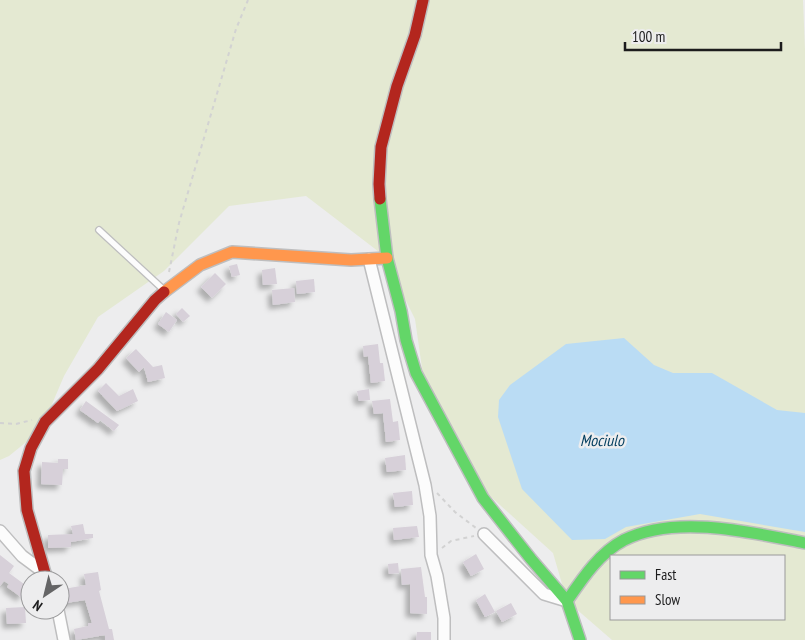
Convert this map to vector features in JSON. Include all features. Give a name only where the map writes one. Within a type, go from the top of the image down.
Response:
[{"type":"street","points":[[423,0],[415,36],[397,86],[381,147],[379,184],[387,258],[401,311],[406,340],[416,373],[483,498],[531,560],[567,601],[580,640]]},
{"type":"street","points":[[44,570],[27,510],[24,471],[31,448],[45,422],[98,369],[155,300],[216,256],[232,252],[351,260],[387,258]]},
{"type":"street","points":[[369,259],[425,485],[430,516],[431,555],[444,618],[444,640]]},
{"type":"street","points":[[567,601],[583,578],[604,557],[622,541],[639,533],[686,527],[745,532],[805,543]]},
{"type":"street","points":[[0,531],[22,556],[38,570]]},
{"type":"street","points":[[484,534],[544,594],[567,601]]},
{"type":"street","points":[[60,620],[64,640]]},
{"type":"lane","points":[[99,230],[165,291]]},
{"type":"path","points":[[165,291],[179,222],[236,29],[248,0]]},
{"type":"path","points":[[0,423],[16,424],[32,420]]},
{"type":"path","points":[[425,485],[437,493],[455,512],[484,534]]},
{"type":"path","points":[[431,555],[451,541],[484,534]]},
{"type":"green space","points":[[0,0],[803,0],[805,50],[805,640],[612,640],[567,601],[553,553],[459,468],[427,403],[415,319],[383,255],[306,196],[229,206],[164,271],[98,317],[64,376],[41,430],[9,456],[0,460]]},
{"type":"water","name":"Mociulo","points":[[624,338],[654,365],[673,373],[712,373],[777,410],[805,413],[805,532],[700,514],[626,527],[605,539],[572,540],[522,489],[498,417],[499,400],[510,385],[566,344]]},
{"type":"building","points":[[237,264],[240,275],[232,277],[229,266]]},
{"type":"building","points":[[275,268],[277,284],[263,285],[262,270]]},
{"type":"building","points":[[215,273],[226,284],[212,298],[201,287]]},
{"type":"building","points":[[314,279],[315,292],[297,294],[296,281]]},
{"type":"building","points":[[294,288],[295,302],[273,305],[272,290]]},
{"type":"building","points":[[182,308],[190,316],[183,322],[176,314]]},
{"type":"building","points":[[166,312],[177,320],[169,332],[158,324]]},
{"type":"building","points":[[378,344],[380,363],[383,363],[385,381],[371,383],[368,356],[364,357],[363,346]]},
{"type":"building","points":[[136,349],[153,367],[162,365],[165,378],[148,382],[144,367],[139,372],[126,358]]},
{"type":"building","points":[[106,383],[119,396],[133,389],[138,401],[117,411],[98,391]]},
{"type":"building","points":[[369,389],[370,400],[359,401],[357,391]]},
{"type":"building","points":[[390,399],[393,422],[398,421],[400,440],[386,442],[383,413],[374,414],[372,401]]},
{"type":"building","points":[[86,401],[119,425],[114,431],[100,420],[98,423],[80,410]]},
{"type":"building","points":[[405,455],[406,470],[387,472],[385,458]]},
{"type":"building","points":[[58,459],[68,459],[68,469],[63,469],[62,485],[41,484],[42,462],[58,463]]},
{"type":"building","points":[[412,491],[413,505],[395,507],[393,493]]},
{"type":"building","points":[[83,524],[85,534],[93,534],[93,538],[71,542],[71,547],[48,548],[48,535],[73,534],[71,526]]},
{"type":"building","points":[[417,526],[419,537],[394,540],[393,528]]},
{"type":"building","points":[[476,554],[484,569],[471,576],[463,562]]},
{"type":"building","points":[[0,555],[14,566],[9,573],[20,581],[20,596],[7,587],[9,584],[4,581],[0,586]]},
{"type":"building","points":[[398,563],[399,573],[389,574],[388,564]]},
{"type":"building","points":[[421,567],[425,597],[427,597],[427,614],[410,613],[410,584],[402,585],[401,569]]},
{"type":"building","points":[[98,572],[101,590],[99,591],[109,629],[112,629],[114,640],[105,640],[105,635],[76,640],[74,629],[88,626],[88,623],[92,623],[85,600],[70,602],[70,588],[86,585],[84,574]]},
{"type":"building","points":[[485,594],[495,612],[485,617],[476,600]]},
{"type":"building","points":[[511,603],[517,614],[502,622],[496,611]]},
{"type":"building","points":[[20,607],[20,620],[26,620],[26,623],[7,624],[6,608]]},
{"type":"building","points":[[417,632],[431,632],[431,640],[416,640]]},
{"type":"traffic: fast","points":[[380,199],[387,258],[401,311],[406,340],[416,373],[483,498],[567,601],[580,640]]},
{"type":"traffic: fast","points":[[567,601],[599,559],[615,545],[644,532],[666,528],[713,528],[737,530],[805,543]]},
{"type":"traffic: slow","points":[[164,292],[200,265],[232,252],[351,260],[387,258]]},
{"type":"traffic: jam","points":[[380,199],[381,147],[397,86],[415,35],[423,0]]},
{"type":"traffic: jam","points":[[44,570],[27,510],[24,471],[31,448],[45,422],[98,369],[155,300],[164,292]]}]
